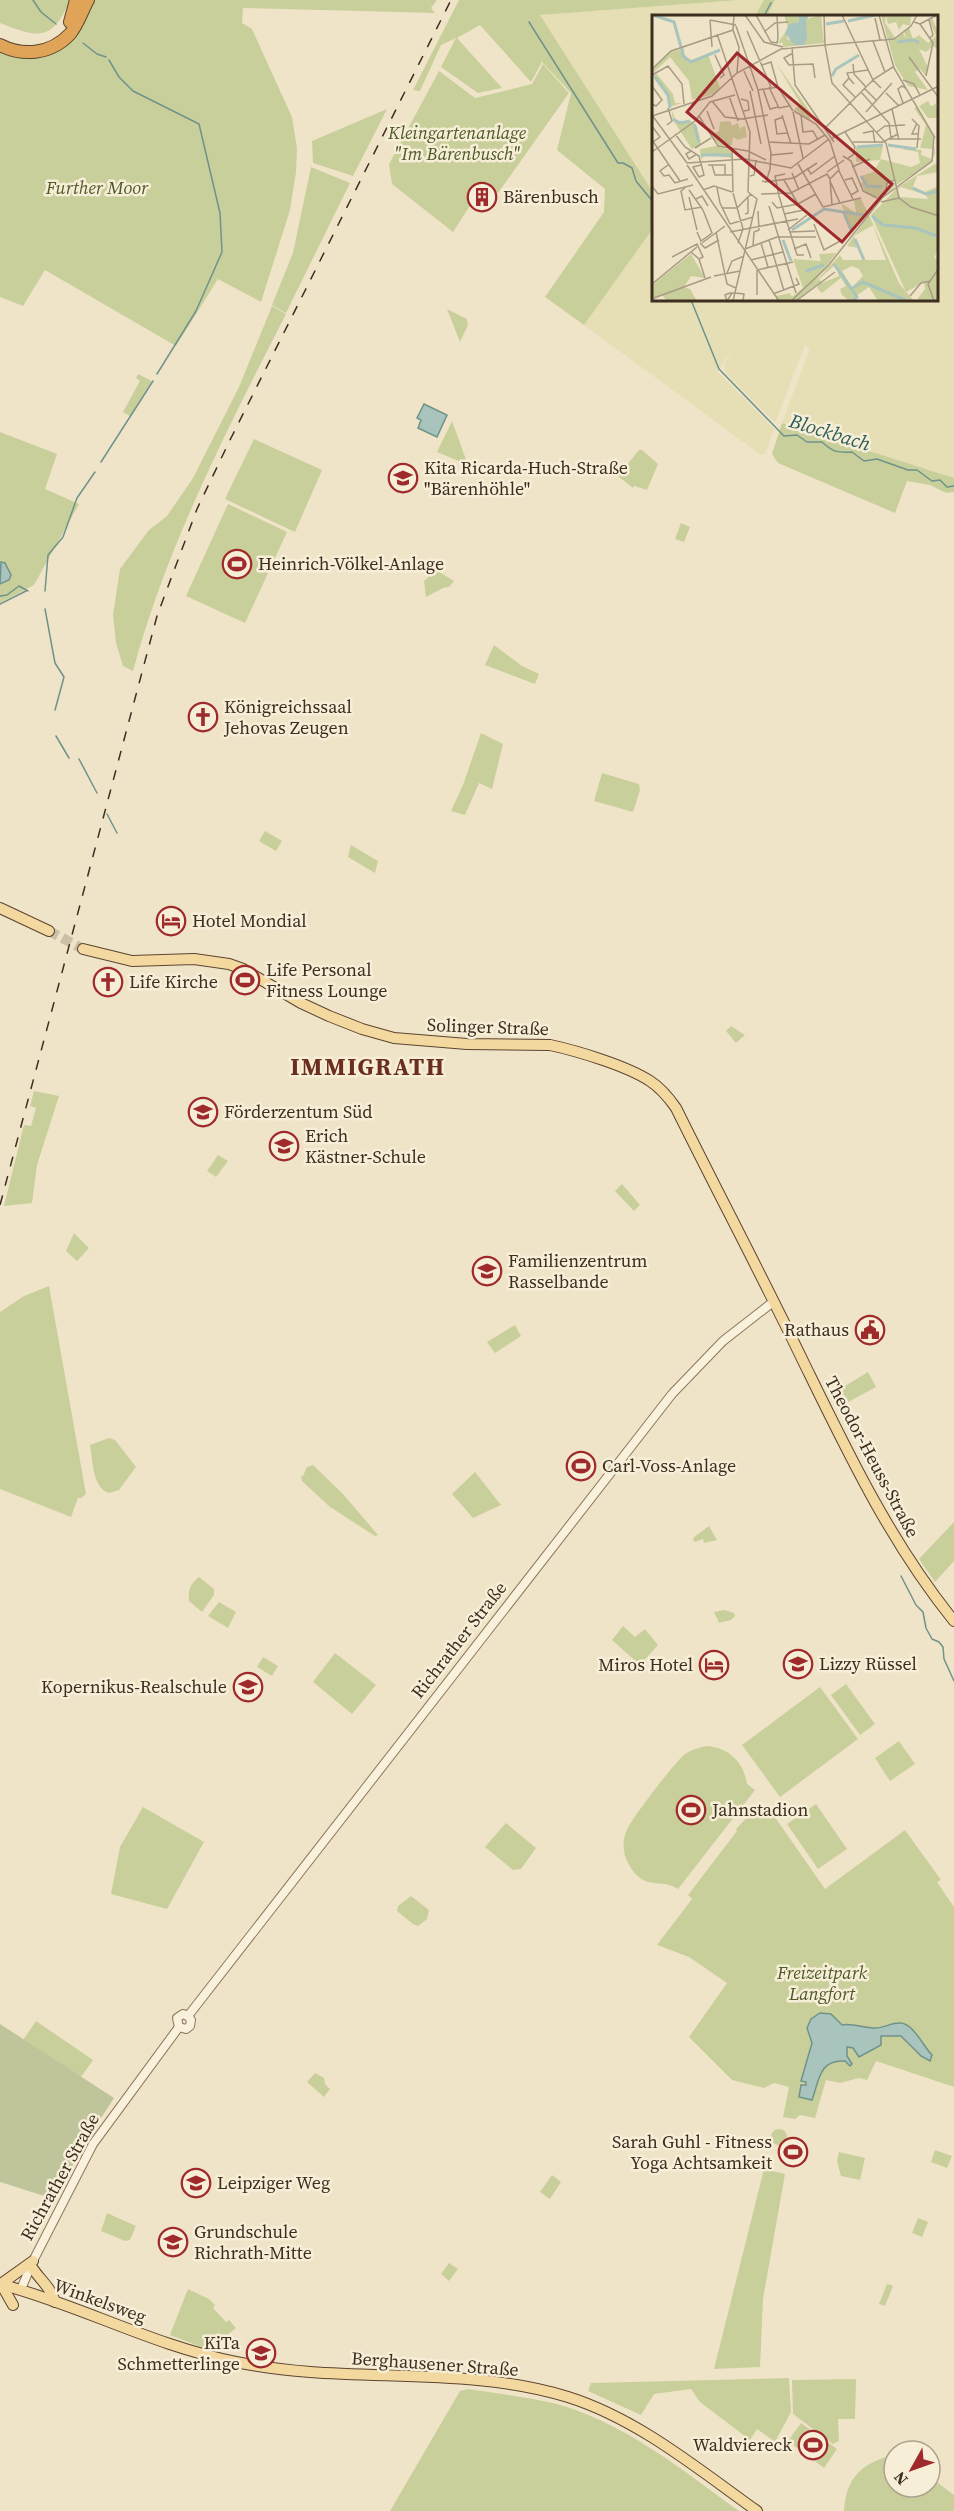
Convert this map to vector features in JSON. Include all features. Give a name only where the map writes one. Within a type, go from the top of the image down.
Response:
[{"type":"highway","points":[[0,37],[18,46],[44,45],[64,31],[70,22],[76,0]]},
{"type":"highway","points":[[0,45],[26,52],[44,51],[70,33],[88,0]]},
{"type":"main road","points":[[0,908],[49,932]]},
{"type":"main road","name":"Solinger Straße","points":[[83,949],[132,961],[194,959],[229,964],[243,969],[326,1015],[394,1038],[467,1044],[550,1045],[566,1048],[637,1074],[651,1082],[676,1108],[774,1302]]},
{"type":"main road","name":"Theodor-Heuss-Straße","points":[[774,1302],[890,1530],[930,1591],[954,1621]]},
{"type":"main road","points":[[13,2305],[0,2284],[32,2263],[40,2281],[51,2290],[55,2302]]},
{"type":"main road","name":"Winkelsweg","points":[[0,2284],[21,2289],[187,2351]]},
{"type":"main road","name":"Berghausener Straße","points":[[187,2351],[261,2367],[494,2381],[568,2397],[624,2421],[757,2511]]},
{"type":"street","name":"Richrather Straße","points":[[21,2289],[93,2144],[179,2027],[177,2018],[183,2014],[188,2016],[672,1394],[723,1341],[774,1302]]},
{"type":"shaded area","points":[[764,0],[756,15],[652,15],[652,191],[539,15]]},
{"type":"shaded area","points":[[775,0],[954,0],[954,478],[782,423],[810,348],[805,345],[775,423],[725,372],[724,365],[735,343],[718,372],[774,429],[765,454],[761,455],[584,325],[652,230],[652,302],[939,302],[939,15],[768,15]]},
{"type":"green space","points":[[0,0],[70,0],[57,23],[50,30],[34,33],[24,32],[0,23]]},
{"type":"green space","name":"Further Moor","points":[[91,0],[437,0],[431,8],[435,13],[243,8],[242,23],[252,29],[292,117],[297,148],[290,210],[261,302],[218,279],[176,346],[45,270],[23,306],[0,297],[0,46],[50,51]]},
{"type":"green space","points":[[459,0],[739,0],[540,15],[652,191],[652,230],[584,325],[545,297],[604,212],[605,189],[557,150],[571,93],[542,62],[531,82],[480,25],[457,38],[502,88],[478,93],[441,67],[456,38],[441,45],[420,91],[413,90]]},
{"type":"green space","points":[[764,0],[775,0],[768,15],[756,15]]},
{"type":"green space","name":"Kleingartenanlage \"Im Bärenbusch\"","points":[[543,64],[569,93],[498,193],[484,184],[453,232],[392,184],[389,164],[439,71],[475,98],[532,84]]},
{"type":"green space","points":[[387,109],[353,176],[313,163],[312,141]]},
{"type":"green space","points":[[311,167],[350,183],[286,313],[272,305],[293,253]]},
{"type":"green space","points":[[272,306],[286,314],[242,401],[181,533],[147,624],[133,671],[123,666],[116,643],[113,615],[120,569],[149,530],[167,516],[193,478],[239,387]]},
{"type":"green space","points":[[447,309],[467,319],[468,325],[460,342]]},
{"type":"green space","points":[[138,374],[152,381],[130,416],[123,412],[140,381],[136,378]]},
{"type":"green space","points":[[452,421],[468,465],[437,452]]},
{"type":"green space","points":[[782,423],[954,478],[954,492],[946,493],[930,485],[907,481],[895,513],[778,463],[772,454]]},
{"type":"green space","points":[[0,432],[57,454],[45,489],[79,504],[34,585],[0,603]]},
{"type":"green space","points":[[254,439],[322,470],[295,532],[225,499]]},
{"type":"green space","points":[[639,450],[658,464],[647,490],[634,486],[633,488],[618,476]]},
{"type":"green space","name":"Heinrich-Völkel-Anlage","points":[[228,504],[287,532],[245,623],[186,596]]},
{"type":"green space","points":[[681,523],[690,527],[684,542],[675,539]]},
{"type":"green space","points":[[436,570],[454,581],[449,587],[426,597],[424,581]]},
{"type":"green space","points":[[494,645],[522,666],[539,674],[535,684],[485,665]]},
{"type":"green space","points":[[481,733],[503,744],[492,789],[479,783],[465,815],[451,811],[463,785]]},
{"type":"green space","points":[[602,773],[639,784],[640,790],[633,812],[594,801]]},
{"type":"green space","points":[[265,831],[282,841],[276,851],[259,841]]},
{"type":"green space","points":[[351,845],[378,861],[375,873],[348,857]]},
{"type":"green space","points":[[731,1026],[745,1035],[736,1043],[726,1031]]},
{"type":"green space","points":[[34,1091],[59,1096],[37,1165],[32,1203],[4,1206],[24,1125],[31,1126],[36,1108],[30,1106]]},
{"type":"green space","points":[[218,1155],[228,1161],[216,1177],[207,1171]]},
{"type":"green space","points":[[622,1184],[640,1205],[634,1211],[615,1191]]},
{"type":"green space","points":[[74,1233],[89,1248],[77,1261],[66,1251]]},
{"type":"green space","points":[[49,1286],[86,1494],[78,1498],[71,1517],[0,1489],[0,1312],[24,1296]]},
{"type":"green space","points":[[515,1325],[521,1336],[495,1353],[487,1342]]},
{"type":"green space","points":[[868,1372],[876,1387],[848,1402],[840,1389]]},
{"type":"green space","points":[[109,1438],[115,1440],[136,1467],[119,1490],[109,1493],[99,1486],[96,1480],[90,1445]]},
{"type":"green space","points":[[313,1465],[343,1494],[378,1535],[375,1536],[330,1507],[302,1481],[301,1475],[303,1476],[307,1467]]},
{"type":"green space","points":[[475,1472],[501,1505],[473,1518],[452,1494]]},
{"type":"green space","points":[[954,1522],[954,1561],[935,1582],[919,1559]]},
{"type":"green space","points":[[709,1526],[717,1540],[704,1543],[703,1539],[694,1542],[693,1538]]},
{"type":"green space","points":[[199,1577],[214,1589],[214,1595],[202,1612],[189,1601],[190,1588]]},
{"type":"green space","points":[[219,1602],[236,1612],[228,1628],[208,1616]]},
{"type":"green space","points":[[724,1610],[734,1613],[735,1616],[731,1620],[719,1623],[714,1612]]},
{"type":"green space","points":[[623,1626],[635,1637],[645,1629],[658,1645],[640,1665],[612,1640]]},
{"type":"green space","points":[[335,1653],[376,1685],[352,1714],[313,1682]]},
{"type":"green space","points":[[263,1657],[278,1666],[272,1676],[257,1667]]},
{"type":"green space","points":[[846,1684],[875,1724],[860,1735],[831,1695]]},
{"type":"green space","points":[[820,1687],[858,1739],[780,1797],[742,1745]]},
{"type":"green space","points":[[899,1741],[915,1764],[890,1781],[875,1758]]},
{"type":"green space","name":"Jahnstadion","points":[[706,1746],[721,1749],[734,1757],[742,1769],[747,1784],[755,1790],[678,1889],[646,1881],[634,1872],[626,1860],[624,1844],[626,1832],[644,1804],[680,1759],[690,1751]]},
{"type":"green space","points":[[816,1804],[847,1849],[818,1869],[787,1824]]},
{"type":"green space","name":"Freizeitpark Langfort","points":[[758,1806],[763,1814],[770,1810],[825,1889],[905,1830],[941,1880],[937,1882],[954,1907],[954,2087],[876,2061],[867,2080],[859,2078],[840,2083],[826,2080],[815,2118],[800,2115],[795,2119],[783,2117],[789,2087],[774,2083],[764,2088],[732,2080],[689,2037],[727,1983],[689,1957],[657,1945],[692,1899],[688,1895],[737,1831],[736,1829]]},
{"type":"green space","points":[[143,1807],[204,1842],[167,1909],[111,1894],[120,1847]]},
{"type":"green space","points":[[506,1823],[536,1848],[521,1869],[513,1870],[485,1847]]},
{"type":"green space","points":[[411,1896],[429,1910],[427,1919],[418,1926],[397,1911],[398,1906]]},
{"type":"green space","points":[[36,2021],[93,2060],[81,2077],[23,2040]]},
{"type":"green space","points":[[0,2024],[114,2098],[86,2141],[54,2199],[0,2182]]},
{"type":"green space","points":[[315,2073],[324,2078],[325,2084],[330,2089],[324,2097],[307,2082]]},
{"type":"green space","points":[[776,2129],[782,2129],[787,2137],[785,2143],[776,2145],[771,2140],[771,2134]]},
{"type":"green space","points":[[935,2150],[952,2156],[947,2168],[931,2162]]},
{"type":"green space","points":[[839,2152],[865,2158],[860,2180],[841,2176],[837,2161]]},
{"type":"green space","points":[[764,2169],[785,2174],[763,2299],[760,2367],[714,2369]]},
{"type":"green space","points":[[552,2175],[561,2182],[550,2199],[540,2192]]},
{"type":"green space","points":[[107,2213],[136,2226],[130,2240],[125,2241],[101,2231]]},
{"type":"green space","points":[[918,2218],[928,2222],[922,2237],[912,2233]]},
{"type":"green space","points":[[449,2263],[458,2269],[449,2281],[441,2274]]},
{"type":"green space","points":[[887,2284],[893,2286],[885,2306],[879,2304]]},
{"type":"green space","points":[[188,2289],[209,2299],[215,2305],[213,2308],[226,2322],[229,2320],[236,2328],[209,2350],[170,2335]]},
{"type":"green space","points":[[789,2378],[791,2412],[775,2442],[757,2429],[750,2440],[700,2402],[691,2389],[654,2394],[641,2415],[588,2391],[591,2383]]},
{"type":"green space","points":[[856,2379],[855,2419],[838,2419],[839,2441],[833,2444],[793,2414],[792,2380]]},
{"type":"green space","points":[[468,2389],[544,2401],[591,2416],[657,2452],[739,2511],[390,2511],[460,2391]]},
{"type":"green space","name":"Waldviereck","points":[[801,2423],[837,2449],[824,2468],[788,2441]]},
{"type":"green space","points":[[882,2459],[882,2499],[942,2499],[942,2486],[954,2495],[954,2511],[844,2511],[847,2491],[855,2476]]},
{"type":"water","points":[[424,404],[447,415],[437,437],[418,428],[421,420],[417,418]]},
{"type":"water","points":[[1,562],[5,563],[11,575],[9,580],[0,584]]},
{"type":"water","points":[[820,2013],[831,2014],[842,2025],[875,2028],[896,2023],[909,2026],[932,2055],[930,2061],[921,2056],[901,2036],[881,2036],[881,2045],[859,2057],[853,2048],[847,2047],[847,2056],[852,2064],[850,2066],[845,2061],[836,2061],[825,2067],[812,2100],[799,2097],[801,2085],[806,2085],[806,2082],[801,2081],[812,2043],[807,2028],[811,2019]]},
{"type":"waterway","points":[[33,0],[41,12],[56,24]]},
{"type":"waterway","points":[[765,15],[771,3]]},
{"type":"waterway","name":"Blockbach","points":[[529,22],[618,163],[632,168],[636,181],[652,201]]},
{"type":"waterway","points":[[83,43],[97,54],[106,57]]},
{"type":"waterway","points":[[109,60],[119,77],[133,91],[199,124],[220,213],[222,252],[196,311],[157,374]]},
{"type":"waterway","name":"Blockbach","points":[[692,302],[719,369],[784,436],[797,435],[807,442],[822,442],[836,451],[852,452],[864,461],[877,459],[908,470],[917,470],[932,481],[940,480],[947,487],[954,486]]},
{"type":"waterway","points":[[101,462],[153,381]]},
{"type":"waterway","points":[[45,591],[48,555],[63,537],[77,498],[95,472]]},
{"type":"waterway","points":[[0,596],[7,595],[19,586],[28,591]]},
{"type":"waterway","points":[[0,604],[26,591]]},
{"type":"waterway","points":[[45,609],[55,663],[64,677],[55,710]]},
{"type":"waterway","points":[[56,736],[69,758]]},
{"type":"waterway","points":[[79,759],[97,793]]},
{"type":"waterway","points":[[107,814],[117,833]]},
{"type":"waterway","points":[[901,1576],[916,1605],[923,1612],[926,1628],[932,1639],[943,1647],[944,1659],[954,1681]]},
{"type":"tunnel","points":[[49,931],[83,949]]},
{"type":"railway","points":[[0,1205],[157,616],[197,509],[451,0]]},
{"type":"place","name":"Bärenbusch","points":[[482,197]]},
{"type":"place","name":"Kita Ricarda-Huch-Straße \"Bärenhöhle\"","points":[[403,478]]},
{"type":"place","name":"Heinrich-Völkel-Anlage","points":[[237,564]]},
{"type":"place","name":"Königreichssaal Jehovas Zeugen","points":[[203,717]]},
{"type":"place","name":"Hotel Mondial","points":[[171,921]]},
{"type":"place","name":"Life Personal Fitness Lounge","points":[[245,980]]},
{"type":"place","name":"Life Kirche","points":[[108,982]]},
{"type":"place","name":"Förderzentum Süd","points":[[203,1112]]},
{"type":"place","name":"Erich Kästner-Schule","points":[[284,1146]]},
{"type":"place","name":"Familienzentrum Rasselbande","points":[[487,1271]]},
{"type":"place","name":"Rathaus","points":[[870,1330]]},
{"type":"place","name":"Carl-Voss-Anlage","points":[[581,1466]]},
{"type":"place","name":"Lizzy Rüssel","points":[[798,1664]]},
{"type":"place","name":"Miros Hotel","points":[[714,1665]]},
{"type":"place","name":"Kopernikus-Realschule","points":[[248,1687]]},
{"type":"place","name":"Jahnstadion","points":[[691,1810]]},
{"type":"place","name":"Sarah Guhl - Fitness Yoga Achtsamkeit","points":[[793,2152]]},
{"type":"place","name":"Leipziger Weg","points":[[196,2183]]},
{"type":"place","name":"Grundschule Richrath-Mitte","points":[[173,2242]]},
{"type":"place","name":"KiTa Schmetterlinge","points":[[261,2353]]},
{"type":"place","name":"Waldviereck","points":[[813,2445]]},
{"type":"district","name":"IMMIGRATH","points":[[368,1067]]}]
